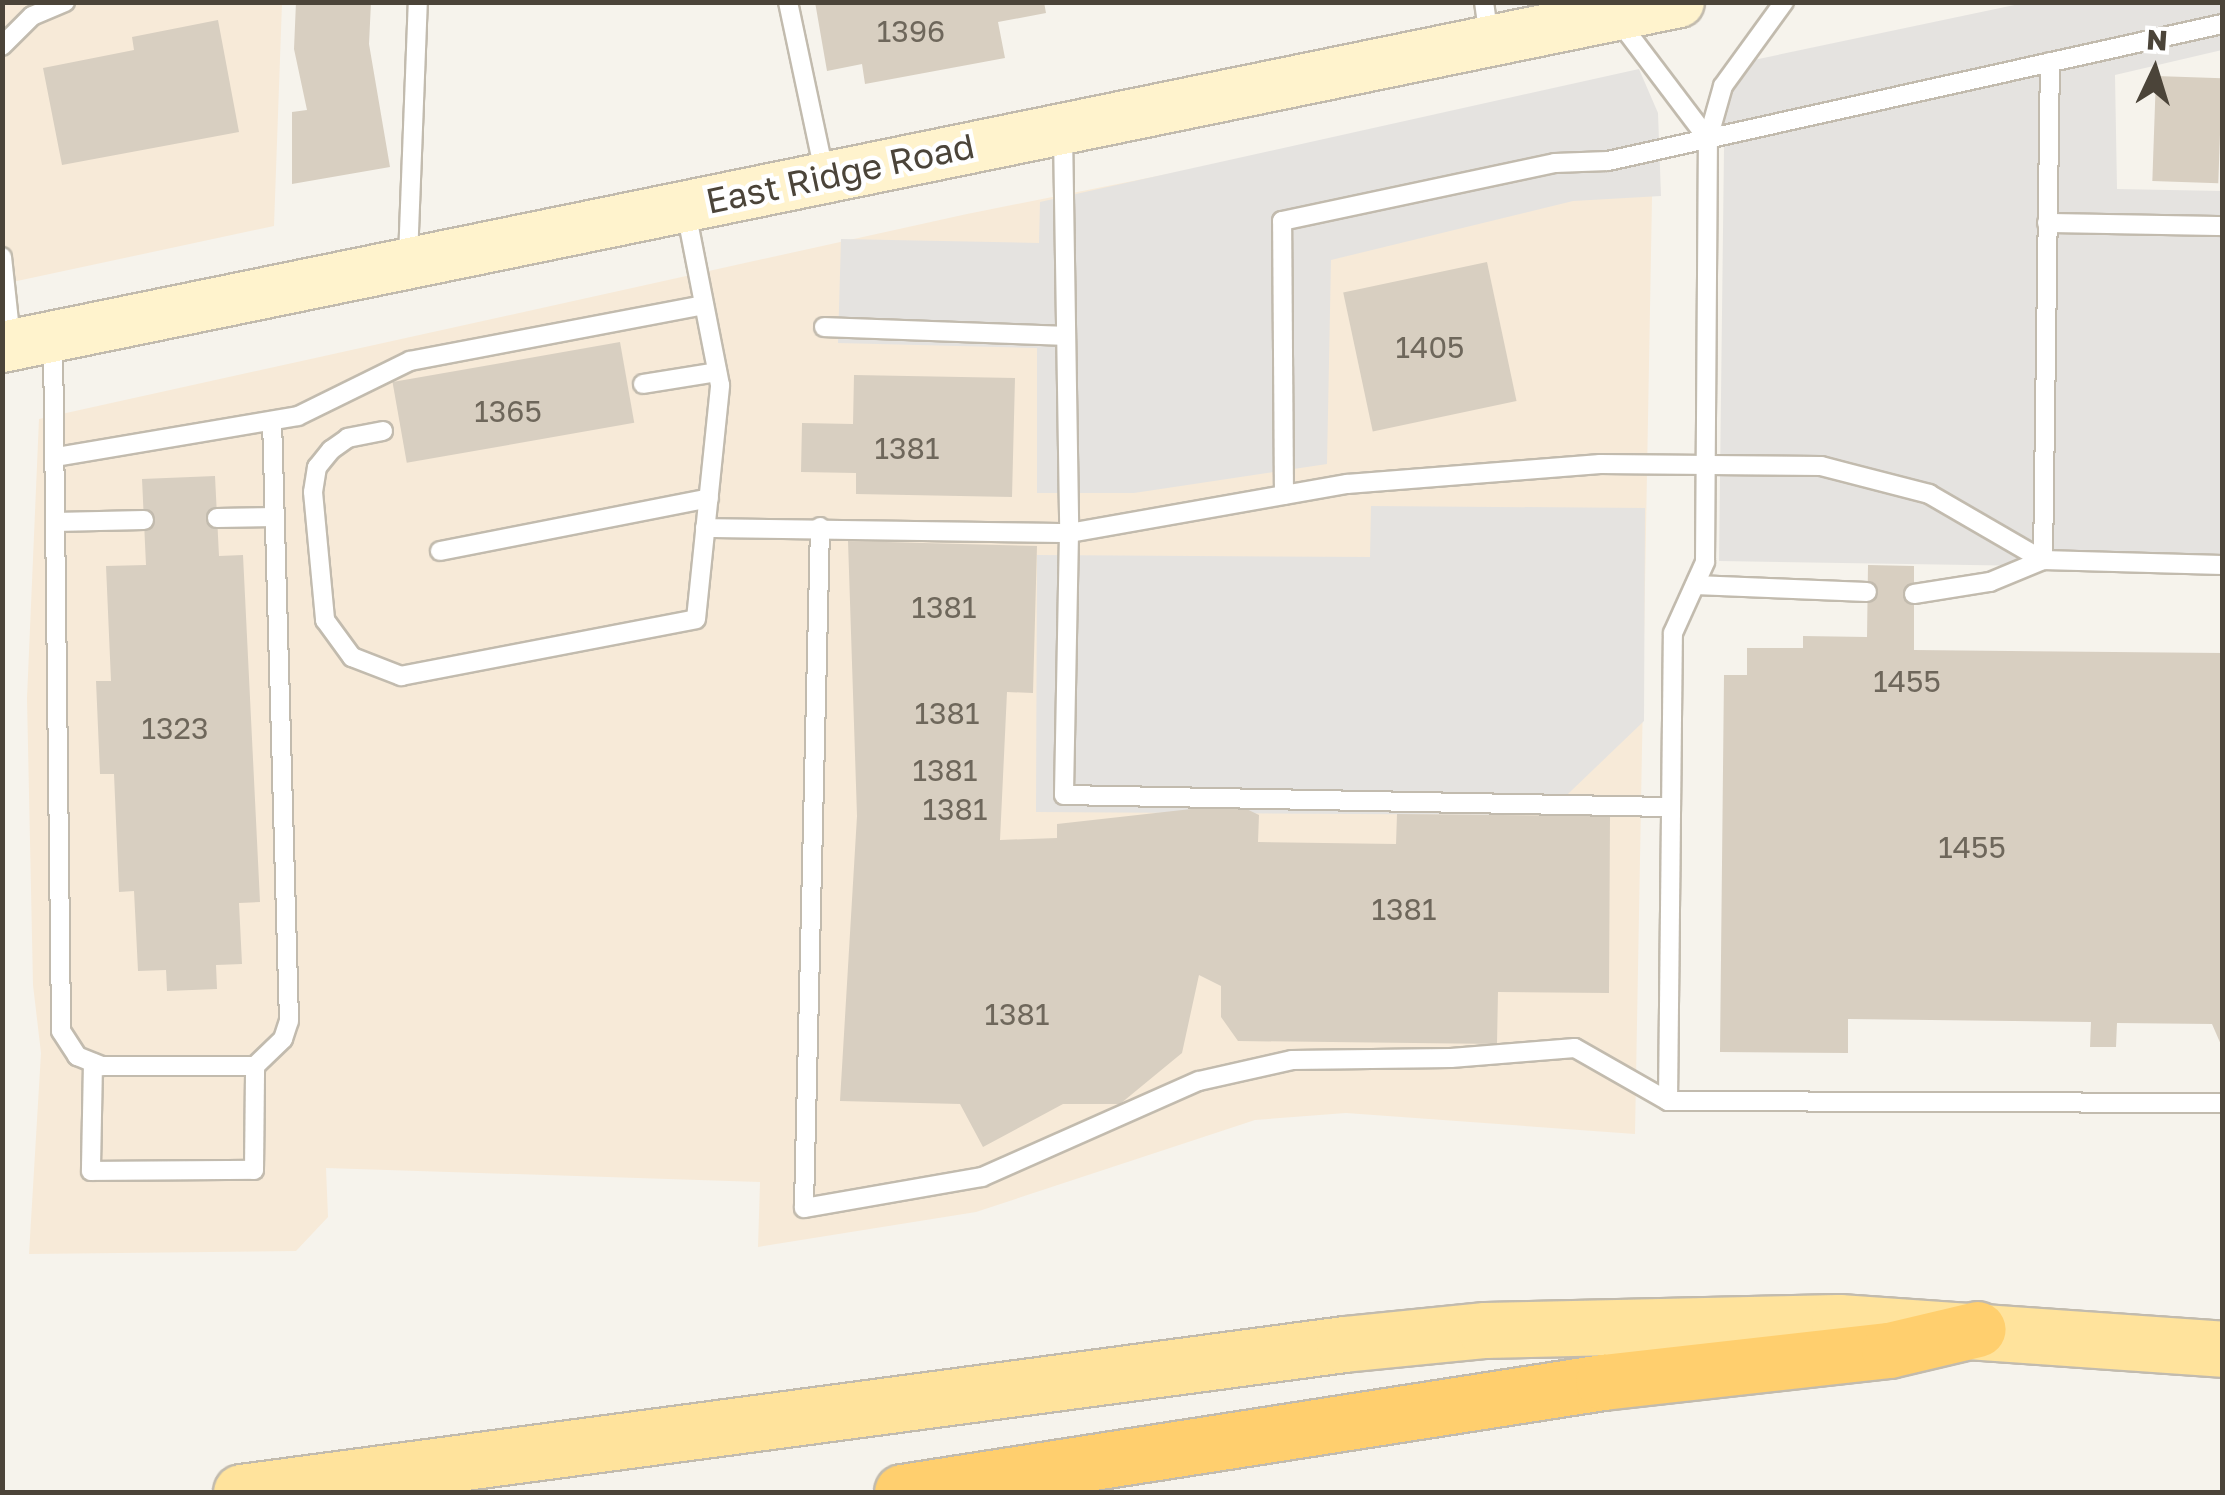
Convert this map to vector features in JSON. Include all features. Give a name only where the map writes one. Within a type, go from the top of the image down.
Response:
[{"type":"highway","points":[[902,1492],[1620,1379],[1888,1350],[1978,1330]]},
{"type":"main road","name":"East Ridge Road","points":[[22,343],[1063,128],[1487,22],[1614,16],[1678,2]]},
{"type":"main road","points":[[242,1492],[1412,1336],[1696,1321],[1978,1330],[2216,1348]]},
{"type":"lane","points":[[2,46],[32,16],[65,2]]},
{"type":"lane","points":[[408,263],[418,2]]},
{"type":"lane","points":[[788,2],[826,176]]},
{"type":"lane","points":[[1668,1101],[1667,807],[1673,633],[1706,562],[1708,138],[1723,86],[1784,2]]},
{"type":"lane","points":[[1614,16],[1708,138]]},
{"type":"lane","points":[[1284,495],[1282,221],[1555,163],[1608,160],[2222,24]]},
{"type":"lane","points":[[2043,560],[2050,62]]},
{"type":"lane","points":[[1063,128],[1069,533],[1064,795],[1667,807]]},
{"type":"lane","points":[[383,431],[348,438],[331,450],[317,467],[313,492],[326,620],[352,657],[376,670],[417,674],[696,619],[717,372],[685,206]]},
{"type":"lane","points":[[2047,224],[2222,226]]},
{"type":"lane","points":[[2,257],[22,343],[56,457],[61,1032],[76,1056],[92,1062],[255,1066],[283,1039],[289,1021],[272,421]]},
{"type":"lane","points":[[56,457],[272,421],[330,403],[410,361],[704,305]]},
{"type":"lane","points":[[824,327],[1066,336]]},
{"type":"lane","points":[[643,384],[717,372]]},
{"type":"lane","points":[[706,528],[1069,533],[1284,495],[1600,464],[1708,468],[1821,466],[1928,494],[2043,560]]},
{"type":"lane","points":[[440,551],[708,498]]},
{"type":"lane","points":[[217,518],[275,517]]},
{"type":"lane","points":[[54,522],[144,520]]},
{"type":"lane","points":[[820,528],[804,1208],[982,1178],[1198,1082],[1292,1060],[1450,1058],[1575,1048],[1668,1101],[2222,1102]]},
{"type":"lane","points":[[1914,594],[1990,582],[2043,560],[2222,566]]},
{"type":"lane","points":[[1695,586],[1867,592]]},
{"type":"lane","points":[[92,1062],[91,1170],[254,1170],[255,1066]]},
{"type":"shaded area","points":[[2,3],[282,3],[274,226],[3,284]]},
{"type":"shaded area","points":[[2024,3],[2222,3],[2222,50],[2115,75],[2117,189],[2222,191],[2222,569],[1719,561],[1725,66]]},
{"type":"shaded area","points":[[1639,69],[1658,113],[1661,196],[1573,201],[1331,260],[1327,464],[1134,493],[1037,493],[1037,348],[838,343],[841,239],[1039,243],[1040,202]]},
{"type":"shaded area","points":[[1640,80],[1653,144],[1635,1134],[1346,1113],[1255,1120],[976,1212],[758,1247],[760,1182],[326,1168],[328,1217],[296,1251],[29,1254],[41,1053],[33,985],[27,698],[39,419],[967,214]]},
{"type":"shaded area","points":[[1371,506],[1645,508],[1644,721],[1546,815],[1036,812],[1037,555],[1370,557]]},
{"type":"building","points":[[296,2],[371,2],[369,44],[390,167],[292,184],[292,112],[307,110],[294,49]]},
{"type":"building","points":[[815,2],[1044,2],[1046,13],[998,22],[1005,58],[865,84],[862,64],[827,71]]},
{"type":"building","points":[[218,20],[239,132],[62,165],[43,68],[134,50],[132,37]]},
{"type":"building","points":[[2156,76],[2222,78],[2218,183],[2152,181]]},
{"type":"building","points":[[1487,262],[1517,401],[1373,431],[1343,293]]},
{"type":"building","points":[[620,342],[634,423],[407,463],[393,382]]},
{"type":"building","points":[[854,375],[1015,378],[1012,497],[856,494],[856,473],[801,472],[802,423],[853,424]]},
{"type":"building","points":[[215,476],[219,556],[243,555],[260,902],[239,903],[242,964],[216,965],[217,989],[167,991],[166,970],[138,971],[134,891],[119,892],[114,774],[100,774],[96,681],[111,681],[106,566],[146,565],[142,479]]},
{"type":"building","points":[[848,541],[1037,546],[1033,693],[1007,692],[1000,840],[1057,838],[1057,824],[1236,804],[1259,815],[1258,842],[1396,844],[1397,814],[1610,816],[1609,993],[1498,992],[1497,1044],[1238,1041],[1221,1017],[1221,986],[1199,975],[1182,1053],[1120,1104],[1063,1104],[983,1147],[960,1104],[840,1101],[857,816]]},
{"type":"building","points":[[1868,565],[1914,566],[1914,650],[2222,653],[2222,1047],[2212,1024],[2117,1023],[2116,1047],[2090,1047],[2091,1022],[1848,1019],[1848,1053],[1720,1052],[1724,675],[1747,675],[1747,648],[1803,648],[1803,636],[1867,637]]}]
